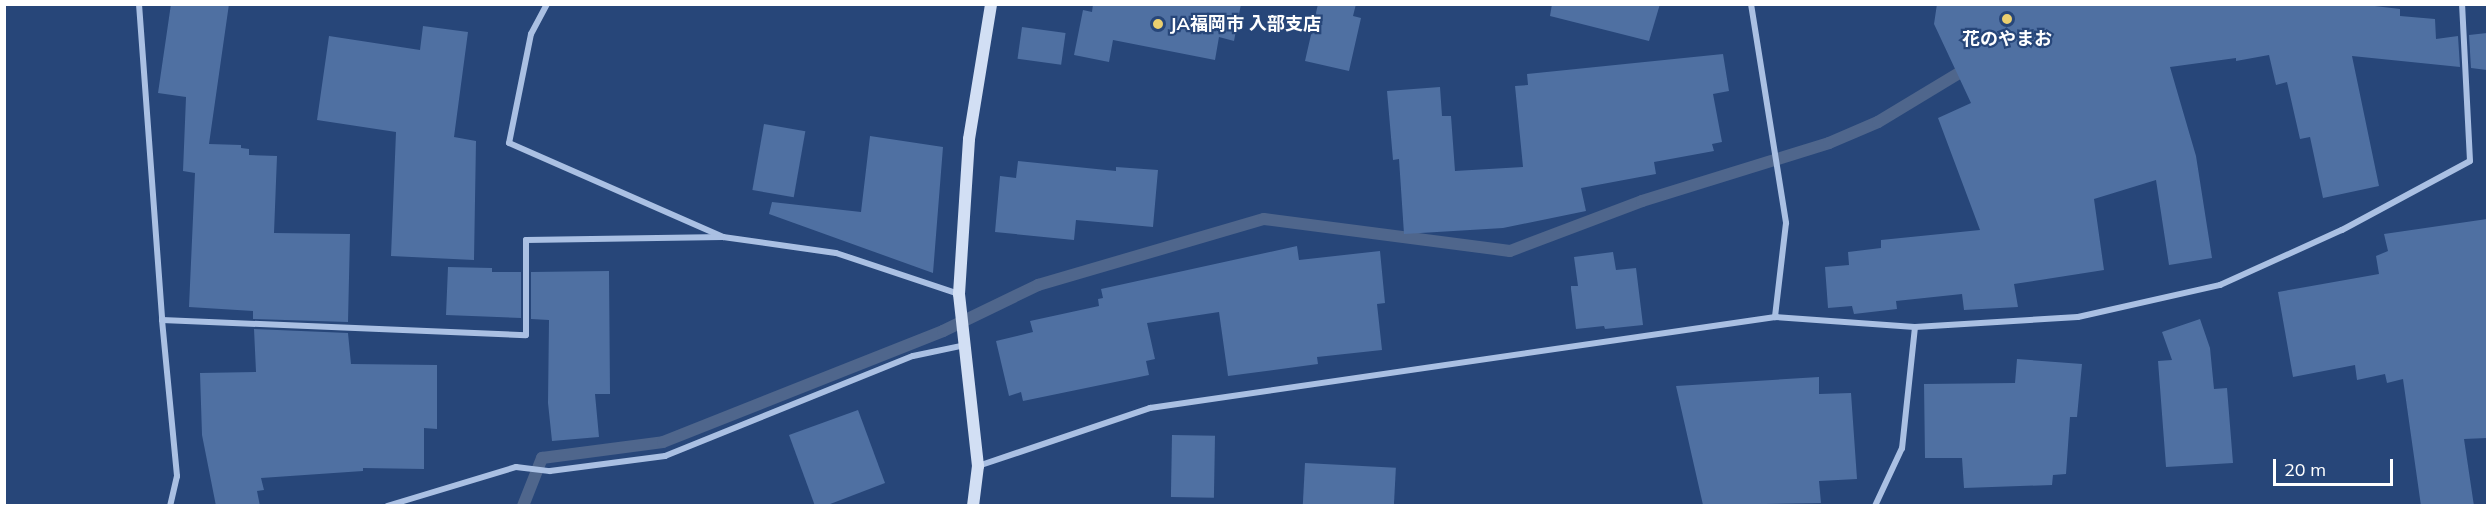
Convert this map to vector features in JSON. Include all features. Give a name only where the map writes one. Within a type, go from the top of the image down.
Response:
[{"type":"street","points":[[139,4],[162,320],[177,476],[170,506]]},
{"type":"street","points":[[547,4],[531,34],[509,143],[723,237]]},
{"type":"street","points":[[973,506],[978,466],[959,294],[969,139],[991,4]]},
{"type":"street","points":[[1751,4],[1786,223],[1775,317]]},
{"type":"street","points":[[978,466],[1150,408],[1775,317],[1915,327],[2078,317],[2220,285],[2342,230],[2470,161],[2462,4]]},
{"type":"street","points":[[162,320],[526,335],[526,240],[723,237],[836,253],[959,294]]},
{"type":"street","points":[[1875,506],[1902,448],[1915,327]]},
{"type":"street","points":[[387,506],[516,467],[550,471],[665,456],[913,356],[965,341]]},
{"type":"building","points":[[171,4],[229,4],[209,144],[241,145],[241,148],[249,149],[249,155],[277,156],[274,233],[350,234],[348,322],[253,319],[253,311],[189,307],[195,173],[183,171],[186,97],[158,93]]},
{"type":"building","name":"JA福岡市 入部支店","points":[[1093,4],[1241,4],[1234,41],[1219,37],[1215,60],[1113,40],[1109,62],[1074,55],[1083,10],[1092,12]]},
{"type":"building","points":[[1318,4],[1356,4],[1353,16],[1361,18],[1349,71],[1305,61]]},
{"type":"building","points":[[1552,4],[1660,4],[1649,41],[1550,16]]},
{"type":"building","points":[[1937,4],[2358,4],[2400,9],[2400,16],[2435,19],[2436,39],[2458,36],[2460,67],[2352,56],[2379,186],[2323,198],[2310,137],[2300,139],[2287,82],[2276,85],[2269,55],[2236,61],[2236,58],[2170,67],[2196,156],[2212,258],[2169,265],[2156,180],[2094,199],[2104,270],[2014,284],[2018,307],[1964,310],[1962,294],[1896,301],[1897,309],[1854,314],[1852,306],[1828,308],[1825,267],[1849,265],[1848,252],[1881,248],[1881,240],[1980,230],[1938,118],[1971,103],[1934,24]]},
{"type":"building","points":[[423,26],[468,32],[454,137],[476,141],[474,260],[391,256],[396,132],[317,120],[329,36],[420,50]]},
{"type":"building","points":[[1022,27],[1066,33],[1061,65],[1018,59]]},
{"type":"building","points":[[2487,33],[2487,70],[2471,68],[2469,35]]},
{"type":"building","points":[[1723,54],[1729,91],[1713,94],[1722,142],[1712,144],[1714,151],[1654,162],[1656,174],[1581,188],[1586,211],[1503,228],[1404,234],[1399,159],[1393,160],[1387,91],[1440,87],[1442,116],[1451,116],[1455,171],[1523,167],[1515,86],[1528,85],[1527,74]]},
{"type":"building","points":[[764,124],[805,131],[794,197],[752,190]]},
{"type":"building","points":[[870,136],[943,147],[933,273],[769,214],[772,202],[861,212]]},
{"type":"building","points":[[1018,161],[1116,171],[1116,167],[1158,170],[1153,227],[1076,220],[1074,240],[995,232],[1000,176],[1016,178]]},
{"type":"building","points":[[2487,219],[2487,438],[2464,439],[2474,506],[2421,506],[2403,379],[2387,383],[2385,374],[2357,380],[2355,365],[2293,377],[2278,292],[2379,274],[2376,256],[2388,251],[2384,234]]},
{"type":"building","points":[[1297,246],[1299,260],[1380,251],[1385,303],[1377,304],[1382,350],[1317,357],[1318,364],[1228,376],[1219,312],[1147,323],[1155,359],[1146,361],[1149,375],[1023,401],[1021,392],[1009,396],[996,341],[1033,332],[1030,321],[1099,306],[1098,299],[1103,298],[1101,289]]},
{"type":"building","points":[[1613,252],[1616,270],[1636,268],[1643,325],[1576,329],[1571,289],[1571,286],[1578,286],[1574,257]]},
{"type":"building","points":[[448,267],[492,268],[492,272],[521,272],[521,318],[446,315]]},
{"type":"building","points":[[609,271],[610,394],[595,394],[599,437],[552,441],[548,403],[549,320],[531,319],[531,272]]},
{"type":"building","points":[[2200,319],[2210,348],[2214,389],[2227,388],[2233,463],[2166,467],[2158,361],[2172,360],[2162,332]]},
{"type":"building","points":[[254,329],[348,333],[351,364],[437,365],[437,429],[424,428],[424,469],[363,468],[363,471],[261,478],[264,490],[257,491],[260,506],[216,506],[202,435],[200,373],[256,372]]},
{"type":"building","points":[[2017,359],[2082,364],[2077,417],[2070,417],[2066,474],[2053,475],[2052,485],[1964,488],[1962,458],[1925,458],[1924,384],[2015,383]]},
{"type":"building","points":[[1819,377],[1819,394],[1851,393],[1857,479],[1819,481],[1821,503],[1703,505],[1676,386]]},
{"type":"building","points":[[858,410],[885,483],[825,506],[815,506],[789,435]]},
{"type":"building","points":[[1172,435],[1215,436],[1214,498],[1171,497]]},
{"type":"building","points":[[1305,463],[1396,468],[1394,506],[1303,506]]},
{"type":"waterway","points":[[523,506],[542,458],[663,442],[943,331],[1038,285],[1264,219],[1510,251],[1642,201],[1829,143],[1878,122],[1971,66]]},
{"type":"place","name":"花のやまお","points":[[2007,19]]},
{"type":"place","name":"JA福岡市 入部支店","points":[[1158,24]]}]
